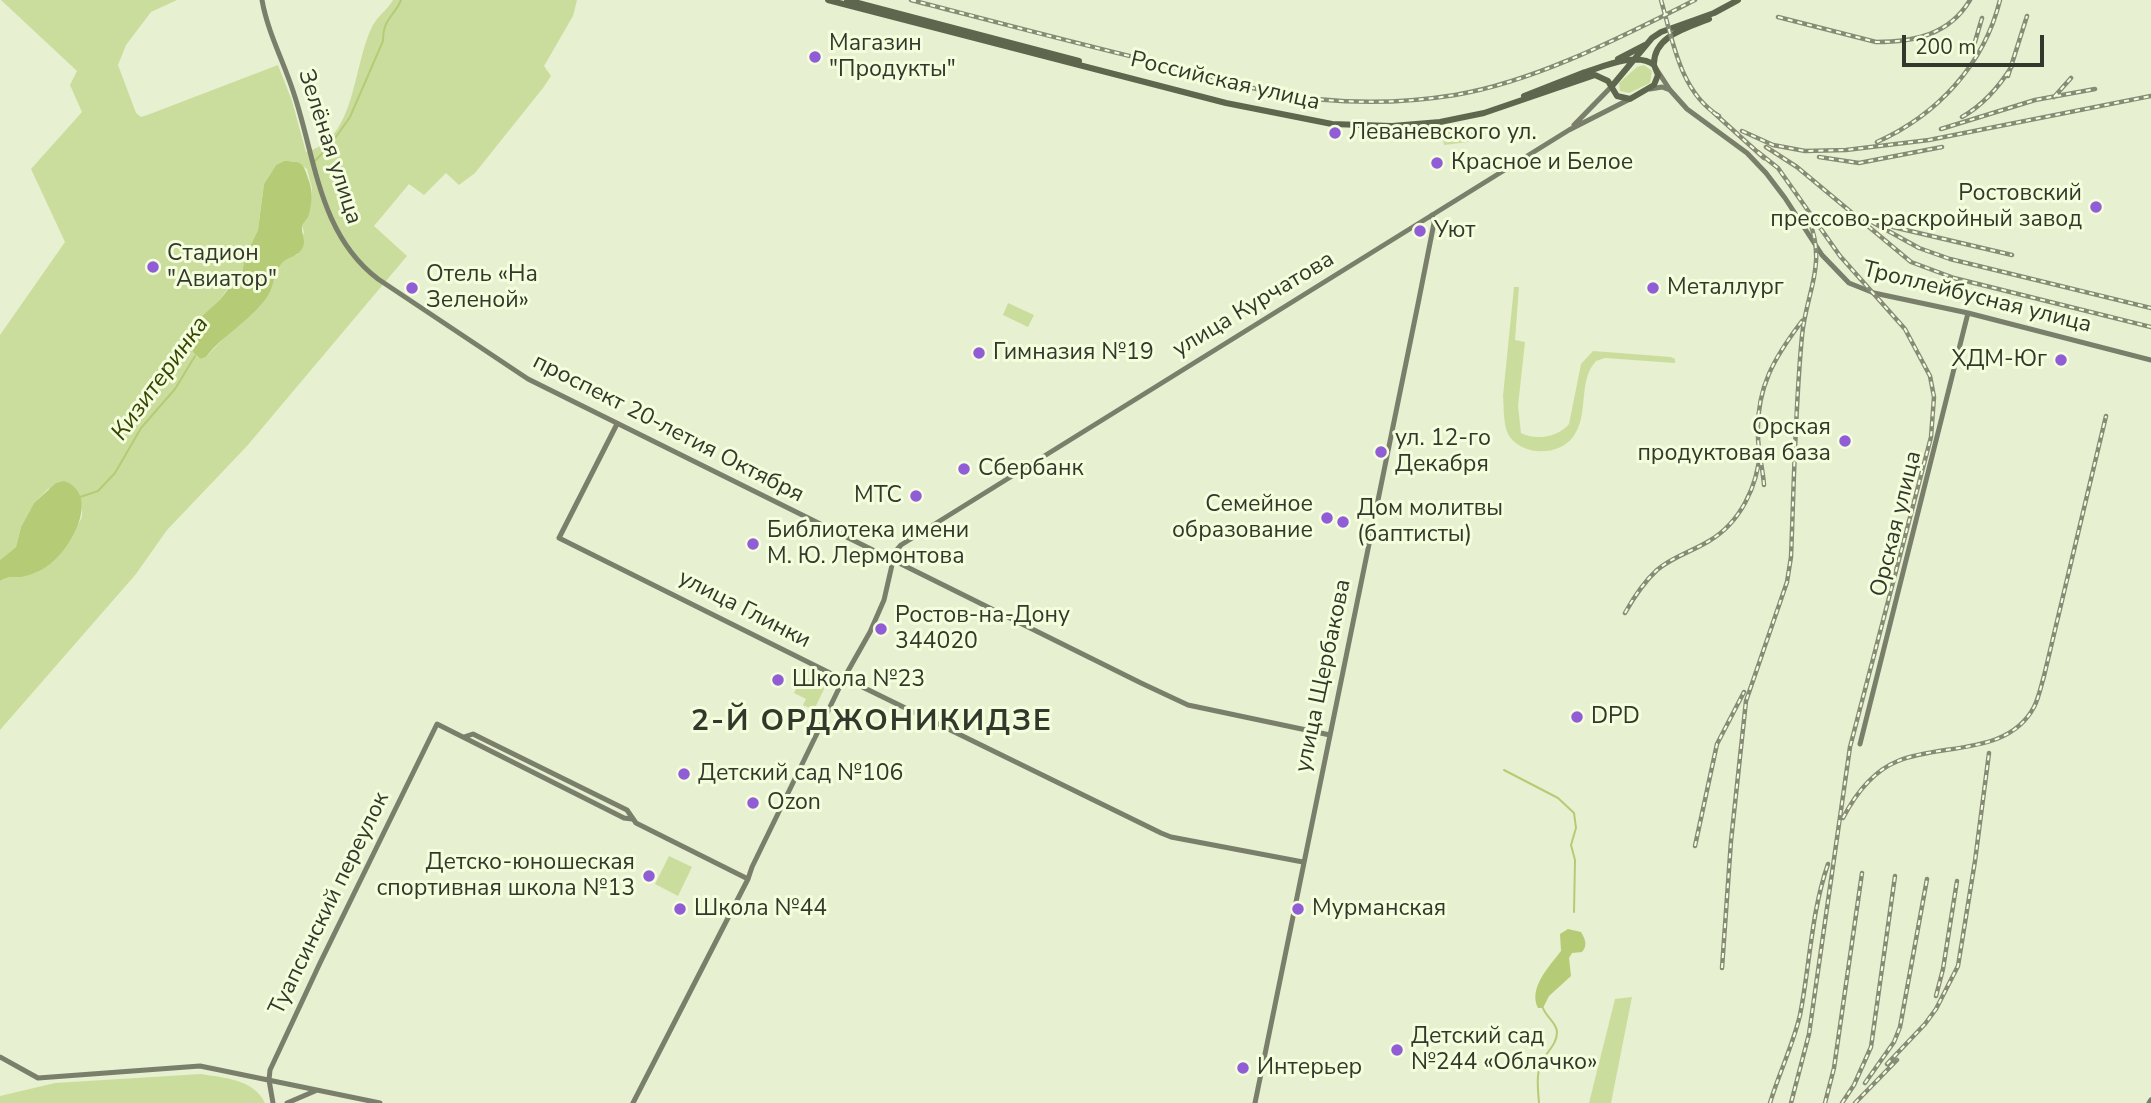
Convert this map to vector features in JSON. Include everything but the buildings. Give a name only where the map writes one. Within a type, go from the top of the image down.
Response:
[{"type":"main road","name":"Российская улица","points":[[828,0],[1222,102],[1332,124],[1392,127],[1440,122],[1484,113],[1590,76],[1602,77],[1612,86]]},
{"type":"main road","name":"Российская улица","points":[[847,0],[1213,96],[1333,120],[1392,122],[1440,117],[1505,102],[1583,73]]},
{"type":"main road","points":[[1645,45],[1612,86],[1617,96],[1630,99],[1649,89],[1657,81],[1655,53],[1658,46],[1676,29],[1738,0]]},
{"type":"main road","points":[[1583,73],[1645,45],[1661,32],[1676,29],[1745,0]]},
{"type":"main road","points":[[1583,73],[1622,60],[1642,59],[1655,67]]},
{"type":"street","name":"Зелёная улица","points":[[262,0],[268,27],[295,94],[310,152],[338,234],[357,261],[391,288]]},
{"type":"street","name":"Троллейбусная улица","points":[[1655,67],[1687,109],[1747,153],[1766,173],[1822,255],[1849,283],[1874,293],[1968,313],[2151,360]]},
{"type":"street","name":"улица Курчатова","points":[[1569,130],[1612,86]]},
{"type":"street","points":[[1649,89],[1662,87],[1670,90]]},
{"type":"street","name":"улица Курчатова","points":[[892,561],[895,551],[901,545],[967,502],[1569,130],[1630,99]]},
{"type":"street","name":"улица Щербакова","points":[[1255,1103],[1416,317],[1434,223],[1432,215]]},
{"type":"street","name":"проспект 20-летия Октября","points":[[391,288],[528,379],[1188,705],[1330,734]]},
{"type":"street","name":"Орская улица","points":[[1860,744],[1968,313]]},
{"type":"street","name":"улица Глинки","points":[[617,424],[559,538],[718,615],[725,622],[1171,837],[1303,862]]},
{"type":"street","points":[[633,1103],[748,879],[844,678],[870,632],[884,600],[892,561]]},
{"type":"street","name":"Туапсинский переулок","points":[[273,1103],[270,1070],[438,724],[464,737],[473,734],[627,810],[636,823],[748,879]]},
{"type":"street","points":[[0,1057],[38,1078],[200,1066],[380,1103]]},
{"type":"street","points":[[287,1103],[298,1096],[318,1090]]},
{"type":"shaded area","points":[[1,0],[177,0],[151,12],[126,45],[118,65],[136,113],[141,117],[150,114],[278,65],[292,101],[306,152],[323,144],[335,132],[344,117],[366,41],[373,25],[393,0],[577,0],[573,16],[544,66],[551,76],[543,88],[475,173],[459,185],[446,173],[424,195],[409,184],[374,226],[407,256],[247,446],[167,530],[136,574],[0,730],[0,581],[9,577],[27,576],[52,561],[66,544],[82,516],[81,503],[72,485],[48,489],[34,503],[21,527],[16,547],[0,560],[0,335],[65,242],[31,169],[82,112],[70,85],[77,71]],"holes":[[[284,161],[294,161],[307,169],[312,188],[298,254],[285,259],[274,274],[270,290],[206,357],[201,359],[196,356],[219,301],[233,283],[241,278],[245,257],[258,230],[264,184],[276,165]]]},
{"type":"shaded area","points":[[1644,65],[1652,71],[1650,83],[1629,93],[1620,91],[1619,83],[1637,67]]},
{"type":"shaded area","points":[[1474,128],[1476,141],[1444,145],[1442,132]]},
{"type":"shaded area","points":[[284,161],[302,165],[310,185],[310,208],[302,226],[303,247],[299,253],[282,263],[269,293],[260,305],[201,359],[192,349],[190,327],[219,301],[236,279],[241,278],[245,257],[258,230],[264,184],[276,165]]},
{"type":"shaded area","points":[[1514,287],[1519,287],[1515,340],[1525,342],[1518,406],[1521,433],[1533,437],[1546,436],[1559,432],[1569,424],[1581,364],[1593,351],[1671,357],[1675,359],[1675,363],[1605,358],[1596,361],[1587,378],[1581,418],[1573,437],[1566,444],[1549,451],[1521,447],[1508,434],[1504,420],[1503,396]]},
{"type":"shaded area","points":[[1008,303],[1034,315],[1028,327],[1003,315]]},
{"type":"shaded area","points":[[64,481],[75,488],[81,498],[82,511],[64,550],[37,572],[0,581],[0,560],[16,547],[21,527],[34,503],[56,483]]},
{"type":"shaded area","points":[[802,676],[825,687],[814,710],[803,705],[806,699],[794,693]]},
{"type":"shaded area","points":[[669,856],[692,867],[678,896],[655,884]]},
{"type":"shaded area","points":[[1568,929],[1581,932],[1585,947],[1582,952],[1572,953],[1569,958],[1571,976],[1549,996],[1543,1008],[1538,1008],[1538,985],[1561,951],[1560,934]]},
{"type":"shaded area","points":[[1632,997],[1611,1103],[1589,1103],[1615,999]]},
{"type":"shaded area","points":[[201,1074],[246,1084],[260,1095],[265,1103],[0,1103],[0,1096],[55,1083]]},
{"type":"waterway","name":"Кизитеринка","points":[[314,162],[350,117],[383,41],[387,22],[401,0]]},
{"type":"waterway","name":"Кизитеринка","points":[[77,498],[98,491],[115,473],[141,428],[175,389],[195,356]]},
{"type":"waterway","name":"Кизитеринка","points":[[1504,770],[1558,798],[1574,813],[1576,828],[1571,845],[1575,860],[1574,912]]},
{"type":"waterway","name":"Кизитеринка","points":[[1539,1103],[1539,1068],[1555,1041],[1557,1032],[1543,1008]]},
{"type":"railway","points":[[911,0],[1257,89],[1316,99],[1362,102],[1455,95],[1517,79],[1578,56],[1695,0]]},
{"type":"railway","points":[[1661,0],[1674,48],[1687,80],[1695,94],[1719,116]]},
{"type":"railway","points":[[1778,17],[1876,42],[1890,42],[1917,38],[1941,29],[1952,21],[1970,0]]},
{"type":"railway","points":[[1877,142],[1919,118],[1955,85],[1982,46],[1993,24],[2000,0]]},
{"type":"railway","points":[[2008,76],[2027,16]]},
{"type":"railway","points":[[1972,52],[1982,18]]},
{"type":"railway","points":[[1962,117],[1990,95],[2012,66]]},
{"type":"railway","points":[[2054,97],[2071,78]]},
{"type":"railway","points":[[1941,129],[2035,100],[2095,89]]},
{"type":"railway","points":[[1742,131],[1773,145],[1805,151],[1846,150],[1929,140],[2151,96]]},
{"type":"railway","points":[[1713,112],[1764,158]]},
{"type":"railway","points":[[1766,147],[1797,167],[1911,262],[1954,278],[2151,327]]},
{"type":"railway","points":[[1819,157],[1859,163],[1942,147]]},
{"type":"railway","points":[[1758,152],[1778,168],[1840,256],[1905,329],[1930,376],[1934,397],[1931,437],[1850,747],[1809,1034],[1791,1103]]},
{"type":"railway","points":[[1722,968],[1731,841],[1746,701],[1787,582],[1791,557],[1802,336],[1816,265],[1814,236],[1809,220]]},
{"type":"railway","points":[[1872,222],[1919,248],[1950,259],[2151,308]]},
{"type":"railway","points":[[1893,227],[2012,255]]},
{"type":"railway","points":[[1764,485],[1758,442],[1760,403],[1775,361],[1802,321]]},
{"type":"railway","points":[[1843,818],[1866,785],[1889,765],[1915,756],[1991,741],[2008,734],[2022,723],[2034,707],[2044,676],[2106,416]]},
{"type":"railway","points":[[1625,613],[1657,570],[1709,541],[1730,524],[1751,490],[1760,450]]},
{"type":"railway","points":[[1695,846],[1717,744],[1744,692]]},
{"type":"railway","points":[[1887,1064],[1936,1009],[1958,966],[1989,753]]},
{"type":"railway","points":[[1770,1103],[1800,1015],[1814,920],[1828,864]]},
{"type":"railway","points":[[1825,1103],[1834,1068],[1862,873]]},
{"type":"railway","points":[[1842,1103],[1854,1085],[1871,1047],[1895,876]]},
{"type":"railway","points":[[1865,1083],[1894,1042],[1900,1027],[1927,879]]},
{"type":"railway","points":[[1936,996],[1957,881]]},
{"type":"railway","points":[[1855,1103],[1897,1060]]},
{"type":"place","name":"Магазин \"Продукты\"","points":[[815,57]]},
{"type":"place","name":"Леваневского ул.","points":[[1335,133]]},
{"type":"place","name":"Красное и Белое","points":[[1437,163]]},
{"type":"place","name":"Ростовский прессово-раскройный завод","points":[[2096,207]]},
{"type":"place","name":"Уют","points":[[1420,231]]},
{"type":"place","name":"Стадион \"Авиатор\"","points":[[153,267]]},
{"type":"place","name":"Отель «На Зеленой»","points":[[412,288]]},
{"type":"place","name":"Металлург","points":[[1653,288]]},
{"type":"place","name":"Гимназия №19","points":[[979,353]]},
{"type":"place","name":"ХДМ-Юг","points":[[2061,360]]},
{"type":"place","name":"Орская продуктовая база","points":[[1845,441]]},
{"type":"place","name":"ул. 12-го Декабря","points":[[1381,452]]},
{"type":"place","name":"Сбербанк","points":[[964,469]]},
{"type":"place","name":"МТС","points":[[916,496]]},
{"type":"place","name":"Семейное образование","points":[[1327,518]]},
{"type":"place","name":"Дом молитвы (баптисты)","points":[[1343,522]]},
{"type":"place","name":"Библиотека имени М. Ю. Лермонтова","points":[[753,544]]},
{"type":"place","name":"Ростов-на-Дону 344020","points":[[881,629]]},
{"type":"place","name":"Школа №23","points":[[778,680]]},
{"type":"place","name":"DPD","points":[[1577,717]]},
{"type":"place","name":"Детский сад №106","points":[[684,774]]},
{"type":"place","name":"Ozon","points":[[753,803]]},
{"type":"place","name":"Детско-юношеская спортивная школа №13","points":[[649,876]]},
{"type":"place","name":"Школа №44","points":[[680,909]]},
{"type":"place","name":"Мурманская","points":[[1298,909]]},
{"type":"place","name":"Детский сад №244 «Облачко»","points":[[1397,1050]]},
{"type":"place","name":"Интерьер","points":[[1243,1068]]},
{"type":"district","name":"2-Й ОРДЖОНИКИДЗЕ","points":[[872,723]]}]
